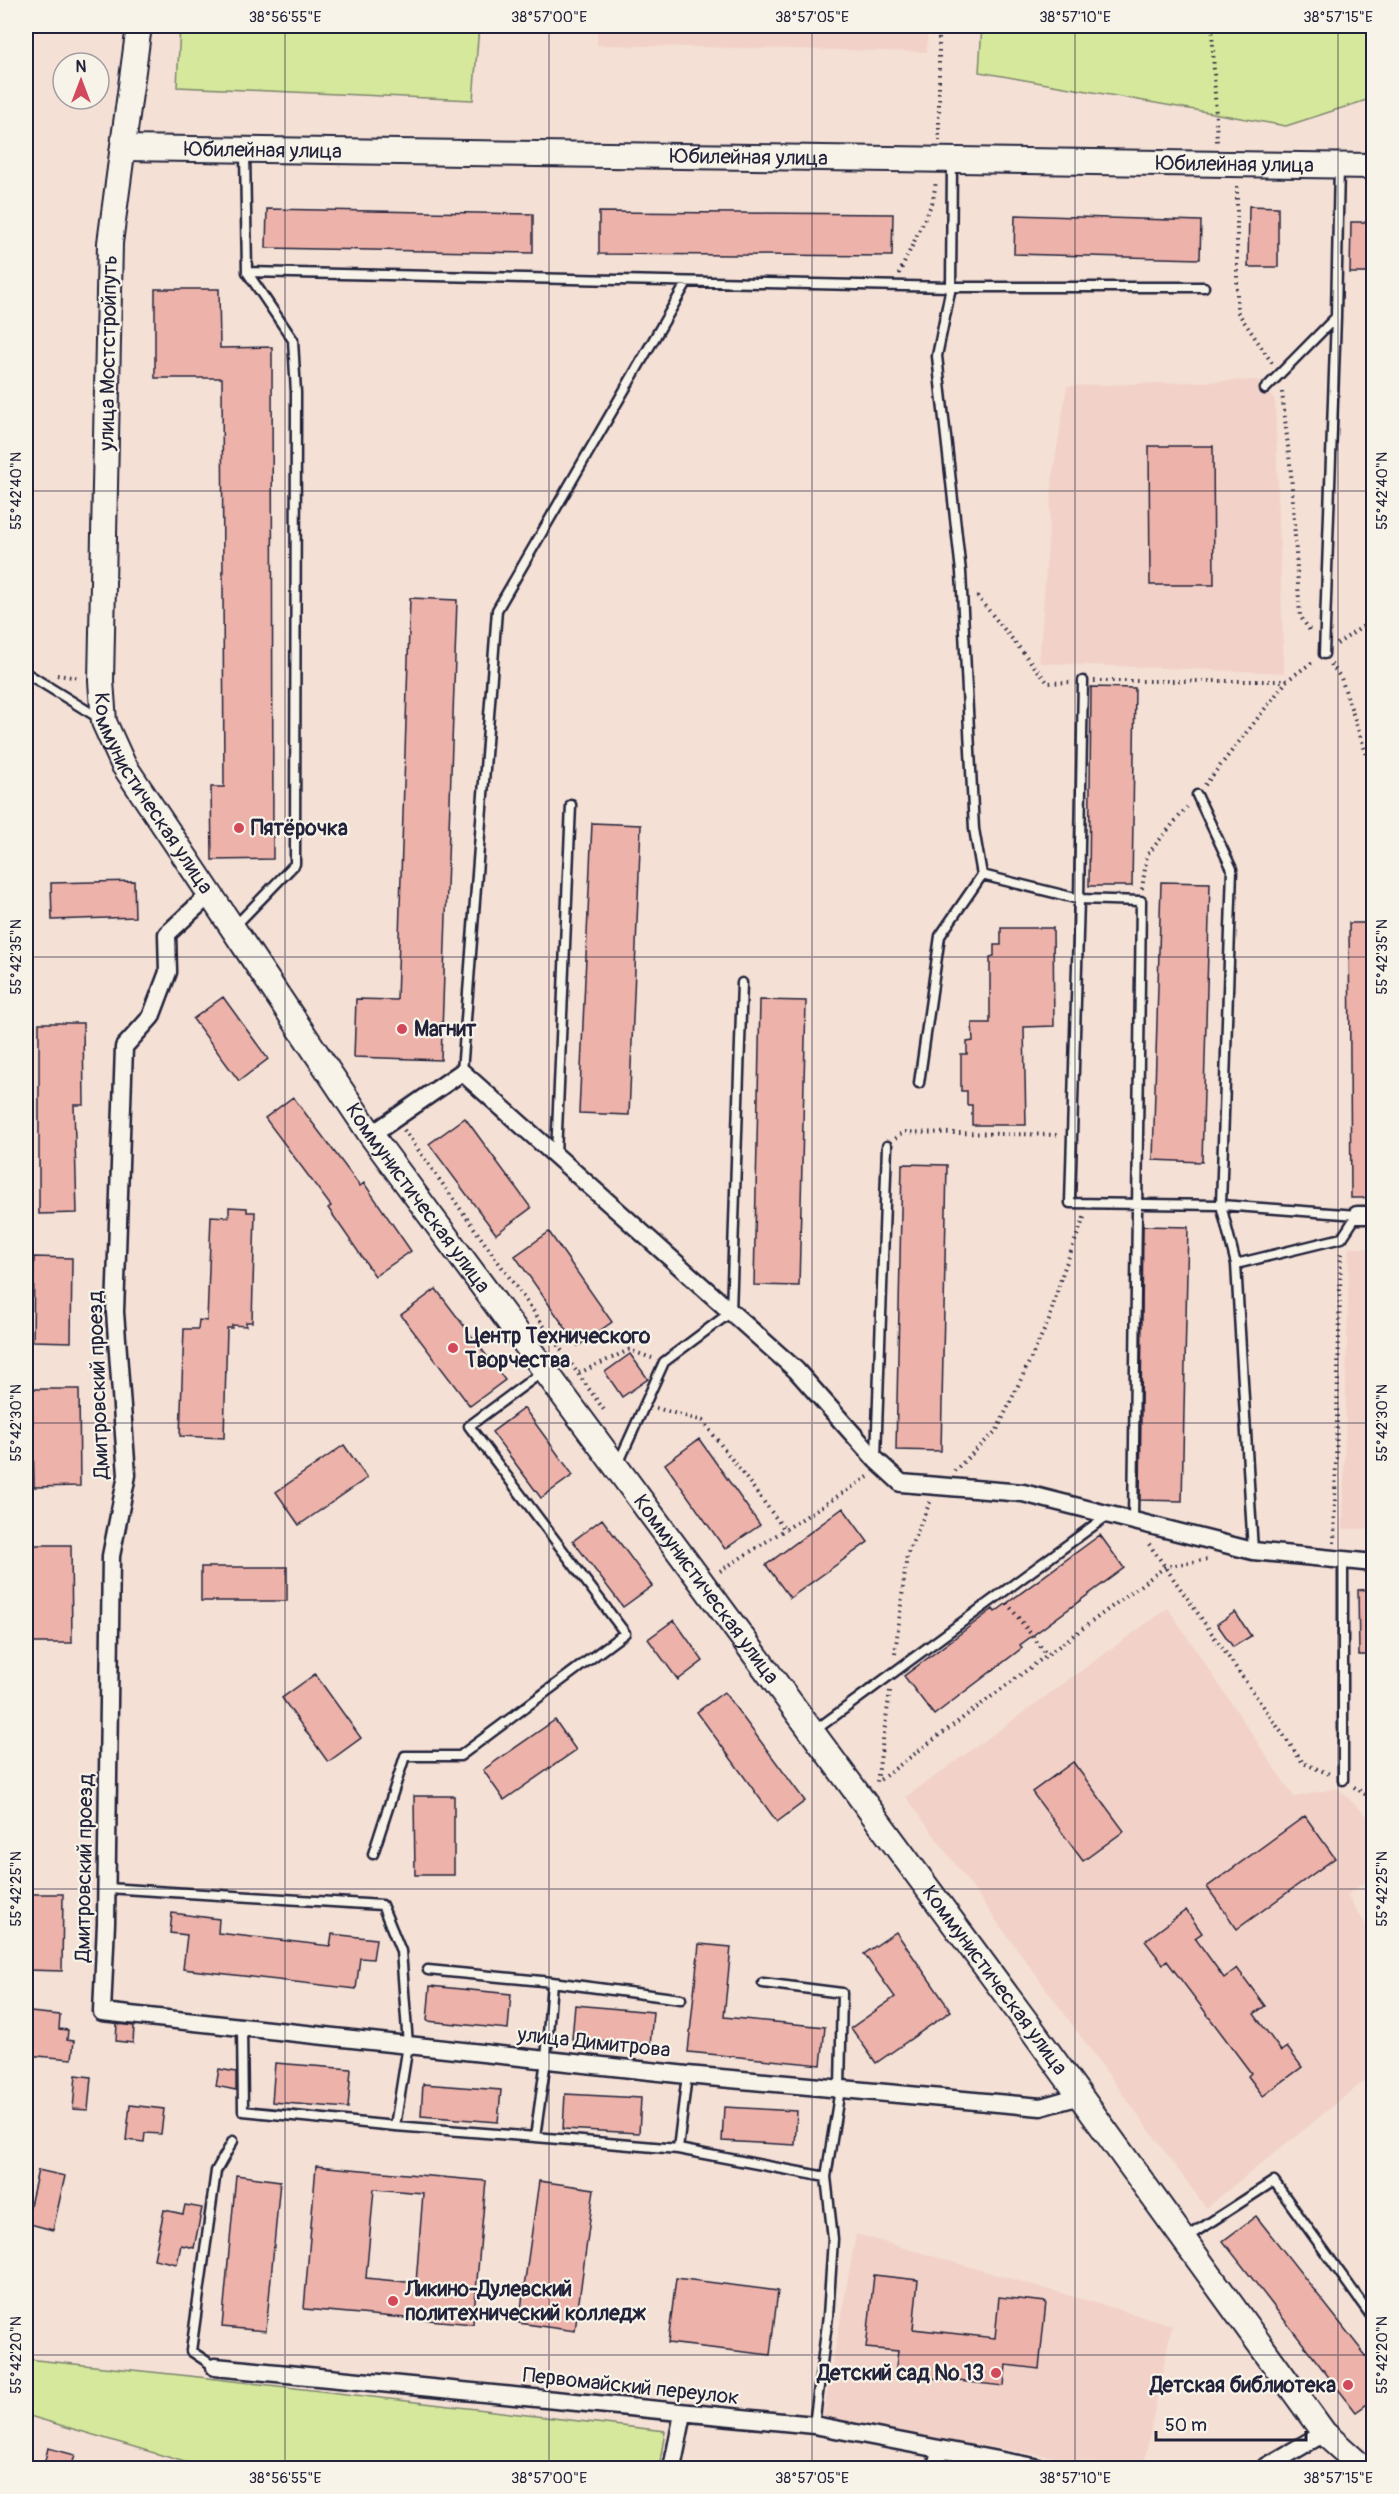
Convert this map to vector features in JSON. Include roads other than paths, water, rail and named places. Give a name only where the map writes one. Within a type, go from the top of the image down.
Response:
[{"type":"street","name":"улица Мостстройпуть","points":[[101,681],[110,243],[139,26]]},
{"type":"street","name":"Юбилейная улица","points":[[123,148],[1374,166]]},
{"type":"street","name":"Коммунистическая улица","points":[[101,681],[104,722],[123,764],[371,1135],[617,1468],[711,1576],[812,1732],[1324,2433],[1365,2469]]},
{"type":"street","name":"Дмитровский проезд","points":[[102,2012],[107,1888],[111,1556],[127,1475],[115,1312],[124,1047],[152,1017],[168,972],[167,934],[210,894]]},
{"type":"street","points":[[371,1135],[462,1072],[796,1370],[880,1464],[901,1483],[1023,1493],[1253,1551],[1339,1553],[1374,1563]]},
{"type":"street","name":"улица Димитрова","points":[[102,2012],[687,2075],[1041,2107],[1080,2096]]},
{"type":"street","name":"Первомайский переулок","points":[[215,2367],[814,2426],[1039,2469]]},
{"type":"street","points":[[672,2469],[683,2414]]},
{"type":"street","points":[[1264,2469],[1324,2433]]},
{"type":"street","points":[[935,2469],[941,2450]]},
{"type":"lane","points":[[233,929],[295,864],[296,393],[293,340],[247,272],[245,149]]},
{"type":"lane","points":[[919,1083],[940,936],[982,875],[974,829],[962,577],[937,356],[951,286],[952,160]]},
{"type":"lane","points":[[1324,654],[1339,166]]},
{"type":"lane","points":[[247,272],[687,282],[1204,287]]},
{"type":"lane","points":[[462,1072],[497,610],[687,282]]},
{"type":"lane","points":[[1264,389],[1336,317]]},
{"type":"lane","points":[[26,441],[26,464]]},
{"type":"lane","points":[[26,673],[104,722]]},
{"type":"lane","points":[[1083,681],[1070,1203],[1221,1205],[1365,1215]]},
{"type":"lane","points":[[1197,795],[1232,869],[1221,1205],[1236,1264],[1253,1551]]},
{"type":"lane","points":[[556,1156],[571,805]]},
{"type":"lane","points":[[982,875],[1079,898],[1141,901],[1135,1203],[1133,1521]]},
{"type":"lane","points":[[617,1468],[664,1362],[731,1312],[742,983]]},
{"type":"lane","points":[[880,1464],[887,1146]]},
{"type":"lane","points":[[1236,1264],[1342,1238],[1365,1215]]},
{"type":"lane","points":[[374,1854],[405,1756],[460,1756],[625,1633],[469,1426],[550,1377]]},
{"type":"lane","points":[[812,1732],[1108,1515]]},
{"type":"lane","points":[[1339,1553],[1343,1780]]},
{"type":"lane","points":[[107,1888],[382,1905],[401,1951],[408,2045],[395,2127]]},
{"type":"lane","points":[[428,1970],[552,1982],[681,1999]]},
{"type":"lane","points":[[535,2137],[546,2060],[552,1982]]},
{"type":"lane","points":[[763,1983],[842,1993],[840,2089],[826,2177],[833,2239],[828,2316],[814,2426]]},
{"type":"lane","points":[[242,2027],[243,2111],[395,2127],[678,2149],[826,2177]]},
{"type":"lane","points":[[678,2149],[687,2075]]},
{"type":"lane","points":[[215,2367],[191,2351],[216,2171],[233,2141]]},
{"type":"lane","points":[[1184,2240],[1274,2181],[1374,2320]]},
{"type":"lane","points":[[1365,2469],[1374,2461]]},
{"type":"place","name":"Пятёрочка","points":[[239,828]]},
{"type":"place","name":"Магнит","points":[[402,1029]]},
{"type":"place","name":"Центр Технического Творчества","points":[[453,1348]]},
{"type":"place","name":"Ликино-Дулевский политехнический колледж","points":[[393,2301]]},
{"type":"place","name":"Детский сад № 13","points":[[996,2373]]},
{"type":"place","name":"Детская библиотека","points":[[1348,2385]]}]
